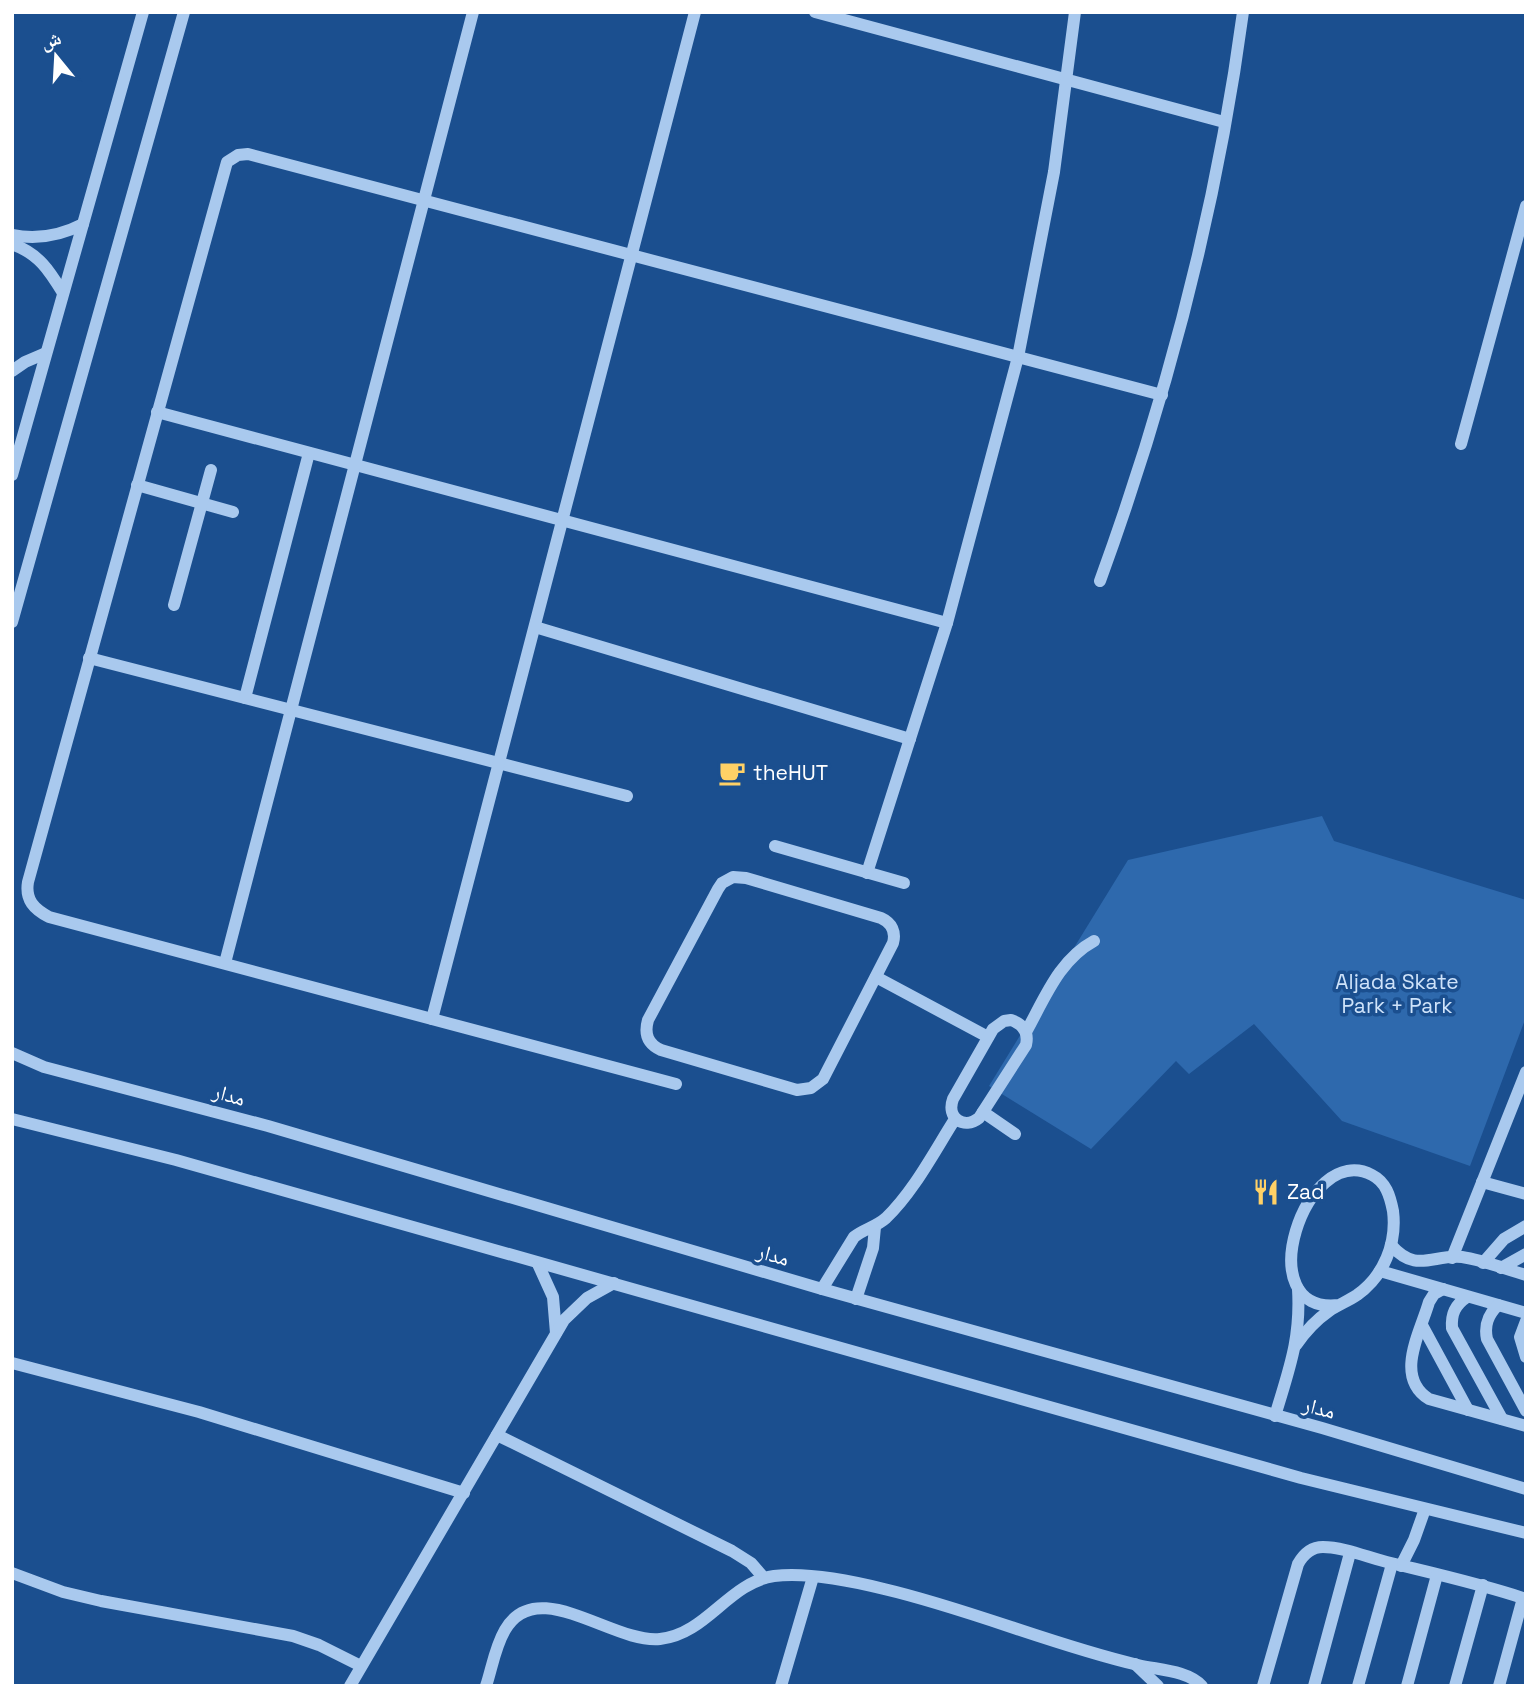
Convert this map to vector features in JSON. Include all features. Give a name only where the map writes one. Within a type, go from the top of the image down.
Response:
[{"type":"street","points":[[12,475],[143,12]]},
{"type":"street","points":[[12,622],[184,12]]},
{"type":"street","points":[[225,963],[473,12]]},
{"type":"street","points":[[432,1019],[695,12]]},
{"type":"street","points":[[815,12],[1224,122]]},
{"type":"street","points":[[867,873],[947,623],[1018,357],[1054,172],[1075,12]]},
{"type":"street","points":[[1100,581],[1162,395],[1197,259],[1243,12]]},
{"type":"street","points":[[676,1084],[49,917],[35,909],[29,899],[28,882],[225,166],[230,159],[248,154],[1162,395]]},
{"type":"street","points":[[1461,444],[1526,206]]},
{"type":"street","points":[[12,235],[51,236],[83,224]]},
{"type":"street","points":[[12,244],[40,259],[63,293]]},
{"type":"street","points":[[12,371],[46,353]]},
{"type":"street","points":[[156,412],[947,623]]},
{"type":"street","points":[[245,698],[309,453]]},
{"type":"street","points":[[174,605],[211,470]]},
{"type":"street","points":[[136,485],[233,512]]},
{"type":"street","points":[[535,627],[910,739]]},
{"type":"street","points":[[89,658],[627,796]]},
{"type":"street","points":[[775,846],[904,883]]},
{"type":"street","points":[[733,877],[746,878],[887,921],[894,931],[894,937],[876,977],[823,1079],[811,1088],[797,1090],[661,1050],[654,1047],[646,1034],[648,1020],[718,888],[733,877]]},
{"type":"street","points":[[1026,1032],[1017,1022],[1004,1021],[998,1024],[951,1104],[955,1119],[970,1124],[983,1112],[1026,1045],[1026,1032],[1063,966],[1071,956],[1094,941]]},
{"type":"street","points":[[876,977],[988,1037]]},
{"type":"street","name":"مدار","points":[[12,1053],[44,1067],[268,1126],[856,1299],[1322,1428],[1526,1489]]},
{"type":"street","points":[[1452,1258],[1482,1182],[1521,1096],[1526,1072]]},
{"type":"street","points":[[983,1112],[1015,1134]]},
{"type":"street","points":[[12,1119],[176,1160],[1301,1478],[1526,1534]]},
{"type":"street","points":[[822,1289],[854,1237],[875,1227],[904,1197],[955,1119]]},
{"type":"street","points":[[1275,1416],[1296,1345],[1298,1289],[1292,1264],[1296,1224],[1309,1201],[1328,1182],[1339,1175],[1364,1172],[1385,1186],[1393,1212],[1391,1245],[1380,1271],[1358,1294],[1311,1326],[1296,1345]]},
{"type":"street","points":[[1482,1182],[1526,1194]]},
{"type":"street","points":[[1483,1263],[1504,1239],[1526,1226]]},
{"type":"street","points":[[856,1299],[873,1248],[875,1227]]},
{"type":"street","points":[[1391,1245],[1402,1255],[1416,1261],[1465,1258],[1526,1275]]},
{"type":"street","points":[[1501,1268],[1526,1254]]},
{"type":"street","points":[[538,1264],[552,1297],[556,1333]]},
{"type":"street","points":[[1380,1271],[1526,1313]]},
{"type":"street","points":[[350,1686],[556,1333],[575,1308],[614,1283]]},
{"type":"street","points":[[1298,1289],[1304,1296],[1321,1305],[1339,1305]]},
{"type":"street","points":[[1443,1289],[1431,1298],[1422,1325],[1411,1360],[1413,1383],[1419,1392],[1429,1399],[1526,1426]]},
{"type":"street","points":[[1466,1297],[1455,1307],[1452,1328],[1502,1419]]},
{"type":"street","points":[[1498,1305],[1489,1317],[1485,1332],[1526,1411]]},
{"type":"street","points":[[1526,1321],[1520,1337],[1526,1357]]},
{"type":"street","points":[[1422,1325],[1468,1410]]},
{"type":"street","points":[[12,1363],[199,1412],[464,1493]]},
{"type":"street","points":[[497,1435],[732,1552],[751,1563],[764,1578]]},
{"type":"street","points":[[1358,1686],[1396,1565],[1414,1541],[1425,1509]]},
{"type":"street","points":[[1264,1686],[1298,1564],[1303,1555],[1322,1547],[1483,1585],[1524,1599],[1499,1686]]},
{"type":"street","points":[[1314,1686],[1350,1553]]},
{"type":"street","points":[[12,1573],[63,1592],[101,1601],[293,1636],[319,1645],[361,1666]]},
{"type":"street","points":[[486,1686],[505,1630],[511,1621],[529,1610],[549,1607],[626,1635],[660,1639],[692,1629],[735,1593],[764,1578],[787,1575],[884,1589],[1135,1664],[1188,1675],[1202,1686]]},
{"type":"street","points":[[1407,1686],[1437,1575]]},
{"type":"street","points":[[781,1686],[813,1577]]},
{"type":"street","points":[[1455,1686],[1483,1585]]},
{"type":"street","points":[[1135,1664],[1158,1686]]},
{"type":"green space","name":"Aljada Skate Park + Park","points":[[1322,816],[1334,841],[1526,900],[1526,1017],[1470,1166],[1342,1121],[1254,1024],[1189,1074],[1176,1061],[1091,1149],[989,1086],[1128,860]]},
{"type":"place","name":"theHUT","points":[[732,773]]},
{"type":"place","name":"Zad","points":[[1266,1192]]}]
